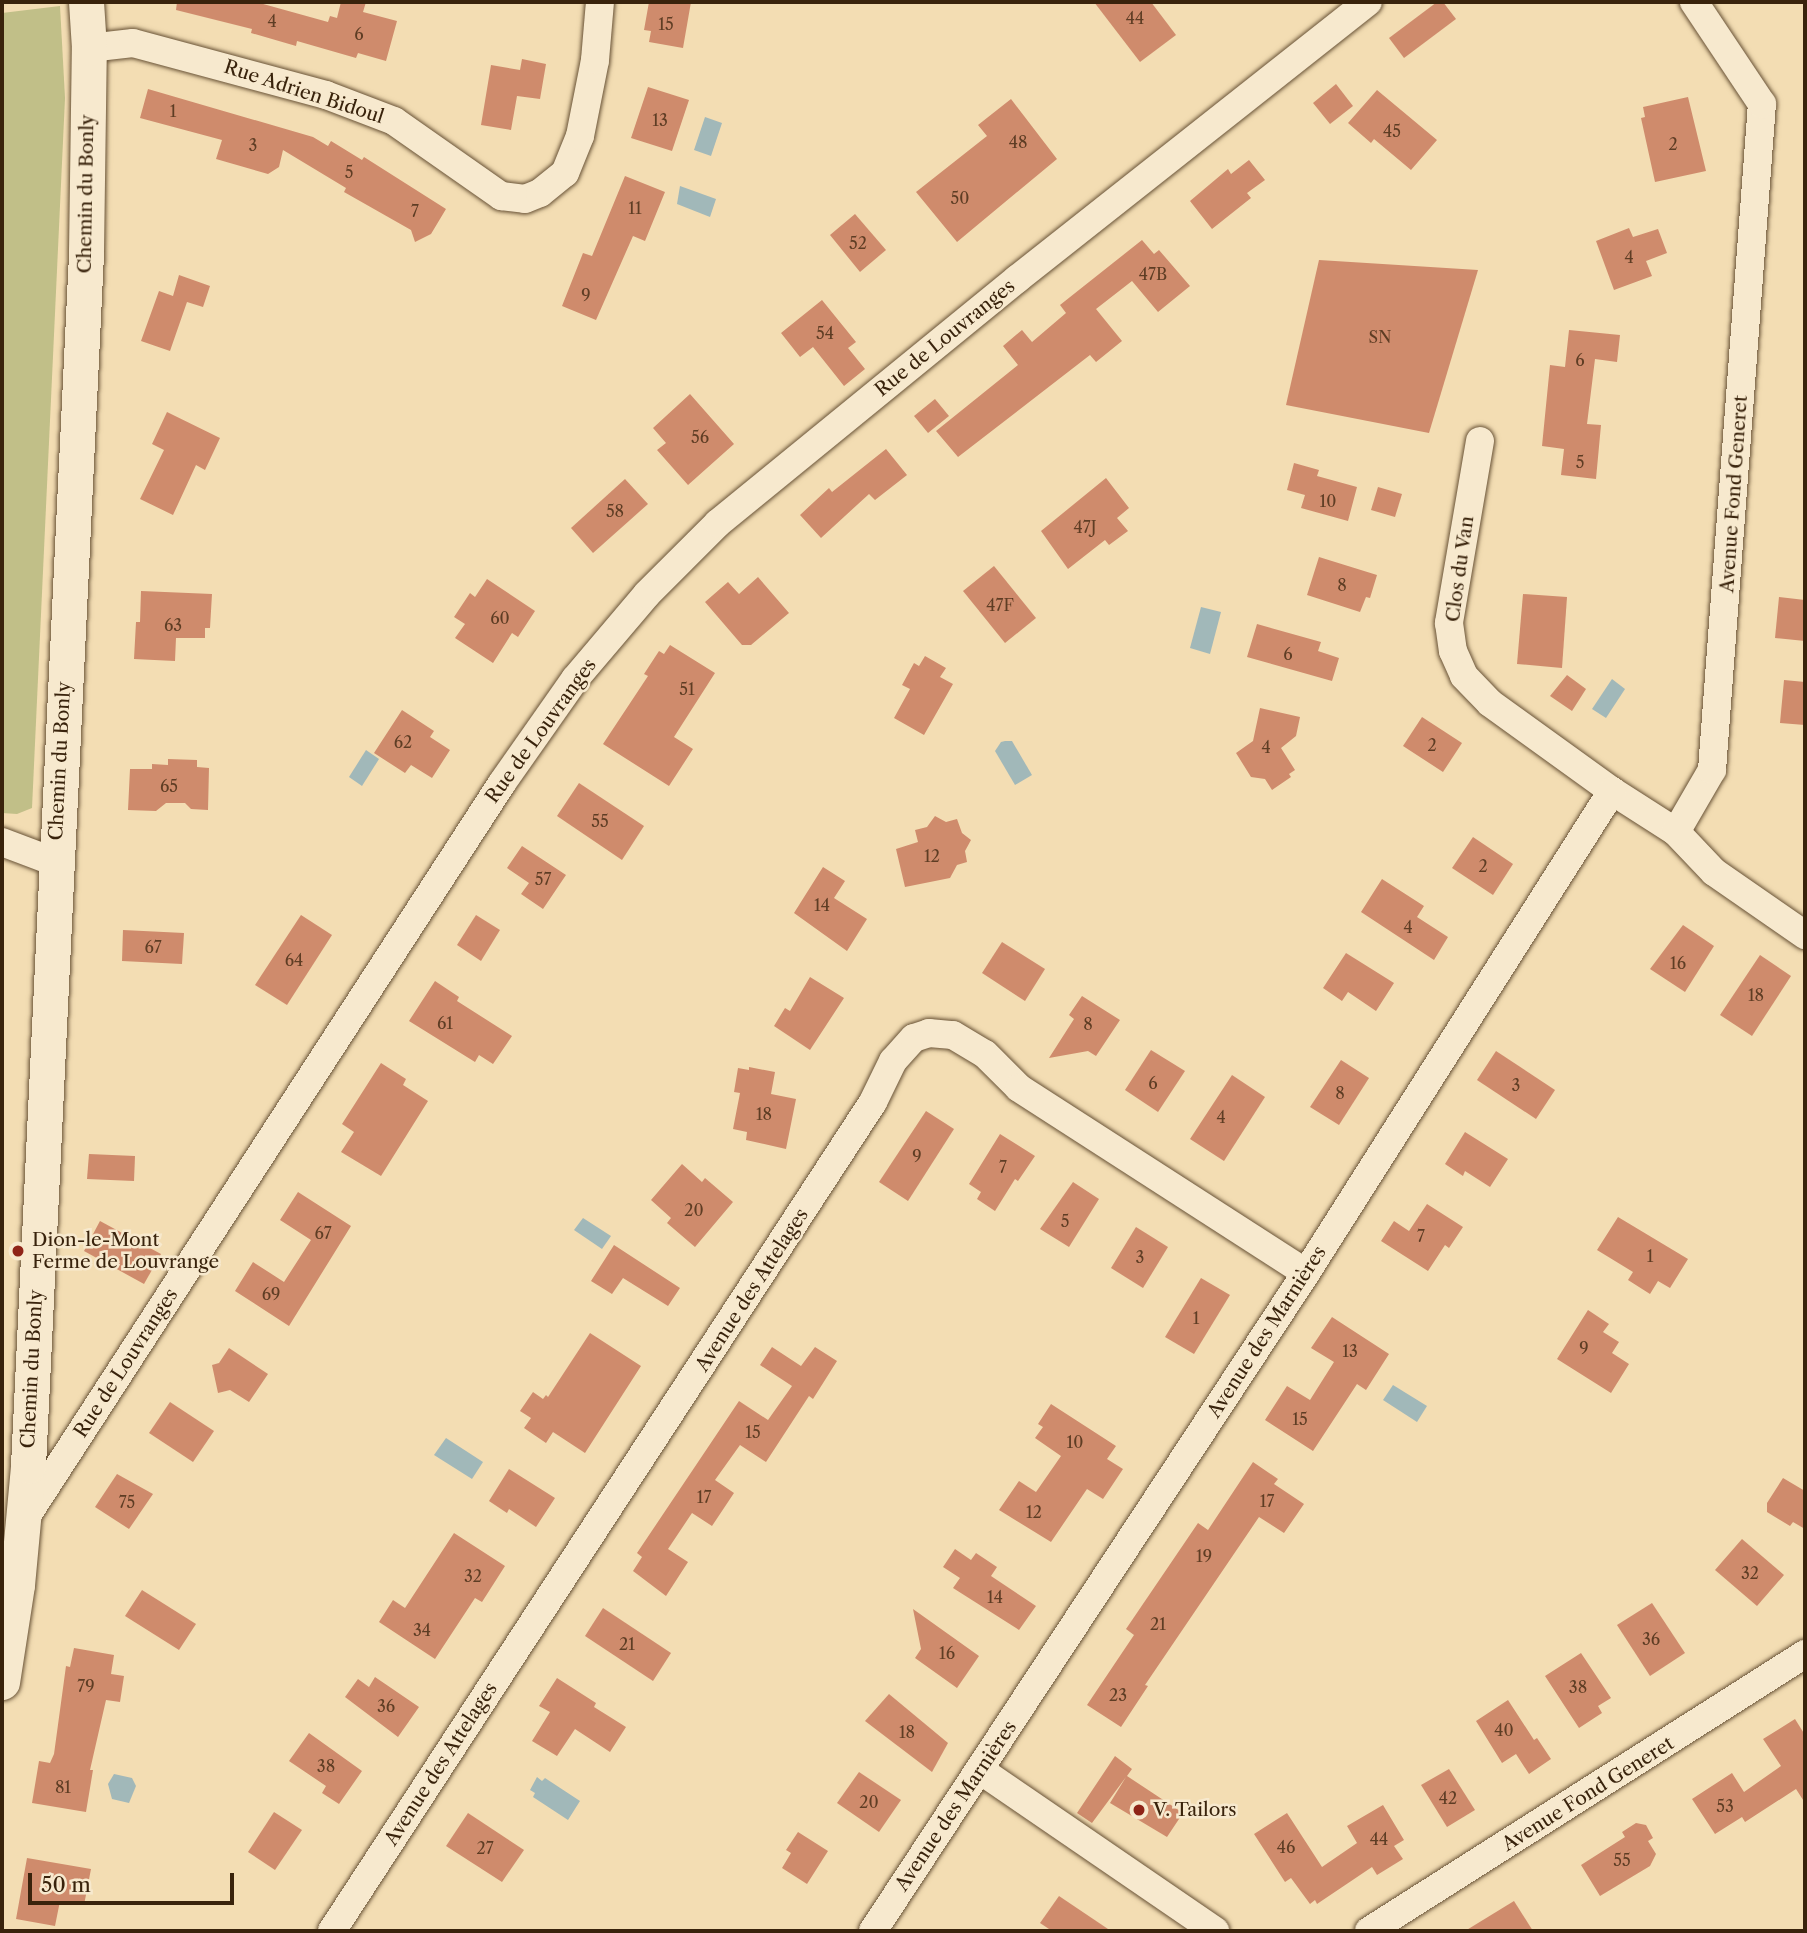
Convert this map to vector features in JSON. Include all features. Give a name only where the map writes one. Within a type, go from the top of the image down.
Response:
[{"type":"street","name":"Chemin du Bonly","points":[[24,1520],[86,252],[89,48],[86,2]]},
{"type":"street","name":"Rue Adrien Bidoul","points":[[89,48],[133,43],[326,95],[394,121],[501,196],[526,199],[540,193],[565,173],[580,136],[595,60],[600,2]]},
{"type":"street","name":"Rue de Louvranges","points":[[2,1682],[24,1520],[502,783],[575,679],[647,594],[718,523],[1017,279],[1368,2]]},
{"type":"street","name":"Avenue Fond Generet","points":[[1676,832],[1712,770],[1762,104],[1694,2]]},
{"type":"street","name":"Clos du Van","points":[[1480,441],[1449,623],[1453,651],[1464,676],[1490,703],[1612,791]]},
{"type":"street","points":[[1612,791],[1676,832],[1714,872],[1805,935]]},
{"type":"street","name":"Avenue des Marnières","points":[[873,1931],[1306,1273],[1612,791]]},
{"type":"street","points":[[2,842],[55,862]]},
{"type":"street","name":"Avenue des Attelages","points":[[331,1931],[873,1102],[893,1061],[914,1038],[929,1033],[953,1035],[985,1054],[1019,1088],[1306,1273]]},
{"type":"street","name":"Avenue Fond Generet","points":[[1369,1931],[1805,1654]]},
{"type":"street","points":[[980,1770],[1216,1931]]},
{"type":"shaded area","points":[[60,6],[65,98],[32,808],[17,814],[2,813],[2,13]]},
{"type":"water","points":[[705,117],[722,123],[711,156],[694,150]]},
{"type":"water","points":[[680,186],[716,199],[710,217],[677,204]]},
{"type":"water","points":[[1201,607],[1221,612],[1210,654],[1190,648]]},
{"type":"water","points":[[1612,679],[1625,689],[1606,718],[1592,709]]},
{"type":"water","points":[[1012,741],[1032,775],[1015,785],[995,751],[1001,742]]},
{"type":"water","points":[[366,750],[379,759],[362,786],[349,777]]},
{"type":"water","points":[[583,1218],[611,1236],[602,1249],[574,1230]]},
{"type":"water","points":[[1393,1385],[1427,1406],[1417,1422],[1383,1400]]},
{"type":"water","points":[[446,1438],[483,1462],[472,1479],[434,1455]]},
{"type":"water","points":[[114,1774],[132,1778],[136,1786],[129,1803],[112,1799],[108,1784]]},
{"type":"water","points":[[537,1777],[542,1781],[545,1778],[580,1801],[568,1820],[533,1797],[535,1793],[530,1790]]},
{"type":"building","points":[[177,2],[256,2],[328,22],[330,16],[337,18],[341,2],[366,2],[363,12],[397,21],[386,61],[358,53],[356,58],[297,41],[296,46],[251,33],[252,29],[176,10]]},
{"type":"building","points":[[649,2],[691,2],[683,48],[649,42],[651,31],[644,30]]},
{"type":"building","points":[[1094,2],[1151,2],[1176,35],[1140,62]]},
{"type":"building","points":[[1437,2],[1443,2],[1456,19],[1404,58],[1389,38]]},
{"type":"building","points":[[522,59],[546,64],[540,99],[517,96],[511,130],[481,125],[491,65],[520,70]]},
{"type":"building","points":[[1336,84],[1353,106],[1330,124],[1313,103]]},
{"type":"building","points":[[648,87],[689,100],[672,151],[631,138]]},
{"type":"building","points":[[148,89],[313,137],[328,146],[331,141],[362,160],[364,157],[446,209],[431,234],[415,242],[411,230],[344,192],[346,188],[283,150],[279,167],[268,174],[216,159],[222,140],[140,118]]},
{"type":"building","points":[[1377,90],[1437,140],[1411,170],[1374,139],[1371,143],[1348,123]]},
{"type":"building","points":[[1688,97],[1706,171],[1655,182],[1641,118],[1645,117],[1643,107]]},
{"type":"building","points":[[1011,99],[1057,159],[957,242],[916,192],[987,136],[978,125]]},
{"type":"building","points":[[1249,160],[1265,180],[1247,193],[1251,198],[1212,229],[1190,201],[1228,169],[1231,174]]},
{"type":"building","points":[[625,176],[665,192],[645,241],[633,236],[596,320],[562,306],[583,253],[592,256]]},
{"type":"building","points":[[855,214],[886,250],[860,272],[830,235]]},
{"type":"building","points":[[1629,228],[1633,237],[1658,229],[1667,253],[1646,261],[1652,276],[1614,290],[1596,241]]},
{"type":"building","points":[[1142,240],[1154,254],[1159,250],[1190,286],[1158,312],[1132,281],[1096,309],[1122,341],[1096,362],[1090,355],[958,457],[936,431],[1018,365],[1003,346],[1022,330],[1032,342],[1066,313],[1060,305]]},
{"type":"building","points":[[1319,260],[1478,270],[1429,433],[1286,405]]},
{"type":"building","points":[[179,275],[210,286],[203,307],[187,302],[170,351],[141,341],[159,291],[173,296]]},
{"type":"building","points":[[822,300],[856,342],[848,348],[865,369],[844,386],[813,347],[800,357],[781,333]]},
{"type":"building","points":[[1569,330],[1620,335],[1617,362],[1595,359],[1587,424],[1601,425],[1596,479],[1561,475],[1564,449],[1542,446],[1550,365],[1565,367]]},
{"type":"building","points":[[690,394],[734,444],[688,485],[657,450],[666,443],[653,428]]},
{"type":"building","points":[[935,399],[949,416],[928,433],[914,416]]},
{"type":"building","points":[[167,412],[220,438],[205,470],[196,465],[173,515],[140,499],[164,450],[152,444]]},
{"type":"building","points":[[886,449],[907,475],[875,500],[869,494],[821,538],[800,515],[829,488],[832,492]]},
{"type":"building","points":[[1294,463],[1319,470],[1317,476],[1357,487],[1348,521],[1301,508],[1305,495],[1287,490]]},
{"type":"building","points":[[1106,478],[1129,508],[1117,518],[1128,531],[1109,545],[1105,540],[1068,569],[1041,531]]},
{"type":"building","points":[[625,479],[648,504],[593,553],[571,528]]},
{"type":"building","points":[[1378,487],[1402,494],[1395,517],[1371,510]]},
{"type":"building","points":[[1319,557],[1377,575],[1370,598],[1366,597],[1360,612],[1307,595]]},
{"type":"building","points":[[994,566],[1036,618],[1005,643],[963,591]]},
{"type":"building","points":[[758,577],[789,613],[751,645],[742,645],[705,602],[728,582],[739,594]]},
{"type":"building","points":[[487,579],[535,611],[518,637],[512,633],[493,663],[455,638],[465,624],[454,617],[470,593],[475,597]]},
{"type":"building","points":[[141,591],[212,594],[210,628],[205,628],[205,638],[176,638],[175,661],[134,659],[136,622],[140,622]]},
{"type":"building","points":[[1523,594],[1567,597],[1562,668],[1517,664]]},
{"type":"building","points":[[1779,597],[1805,600],[1805,641],[1775,638]]},
{"type":"building","points":[[1257,624],[1321,642],[1318,651],[1339,658],[1332,681],[1247,657]]},
{"type":"building","points":[[670,645],[715,673],[674,737],[693,749],[669,786],[603,744],[648,676],[644,674],[659,651],[664,654]]},
{"type":"building","points":[[925,656],[946,668],[940,677],[953,684],[924,735],[894,718],[910,689],[902,685],[914,663],[919,666]]},
{"type":"building","points":[[1567,675],[1586,689],[1572,711],[1550,696]]},
{"type":"building","points":[[1784,680],[1805,682],[1805,725],[1780,723]]},
{"type":"building","points":[[1260,708],[1300,717],[1296,736],[1281,748],[1295,770],[1289,774],[1291,777],[1272,790],[1265,779],[1251,777],[1236,753],[1253,741]]},
{"type":"building","points":[[402,710],[434,731],[430,737],[450,750],[432,778],[411,765],[405,773],[374,753]]},
{"type":"building","points":[[1422,717],[1462,743],[1443,772],[1403,746]]},
{"type":"building","points":[[168,759],[197,760],[197,767],[209,768],[208,810],[191,809],[185,803],[166,803],[156,811],[128,810],[130,769],[152,769],[152,764],[168,765]]},
{"type":"building","points":[[579,783],[644,826],[622,860],[557,816]]},
{"type":"building","points":[[935,816],[946,822],[957,819],[962,833],[971,840],[965,851],[967,862],[957,865],[950,878],[905,887],[896,849],[918,842],[915,830],[927,827]]},
{"type":"building","points":[[1473,837],[1513,864],[1493,895],[1452,868]]},
{"type":"building","points":[[522,846],[566,875],[543,909],[521,894],[529,883],[507,868]]},
{"type":"building","points":[[823,867],[845,881],[834,898],[867,919],[847,951],[794,913]]},
{"type":"building","points":[[1382,879],[1424,906],[1417,917],[1448,937],[1434,960],[1361,912]]},
{"type":"building","points":[[301,915],[332,935],[287,1005],[255,985]]},
{"type":"building","points":[[476,915],[500,930],[481,961],[457,945]]},
{"type":"building","points":[[1683,925],[1714,946],[1685,992],[1650,969]]},
{"type":"building","points":[[123,930],[184,933],[182,964],[122,961]]},
{"type":"building","points":[[1002,942],[1045,969],[1025,1001],[982,973]]},
{"type":"building","points":[[1346,953],[1394,983],[1376,1011],[1348,992],[1342,1001],[1323,988]]},
{"type":"building","points":[[1760,955],[1791,976],[1752,1036],[1720,1015]]},
{"type":"building","points":[[810,977],[844,998],[810,1050],[774,1026],[785,1008],[790,1011]]},
{"type":"building","points":[[435,981],[459,997],[457,1001],[512,1036],[493,1064],[479,1055],[475,1062],[409,1021]]},
{"type":"building","points":[[1082,996],[1120,1020],[1096,1056],[1088,1051],[1049,1058],[1074,1019],[1069,1015]]},
{"type":"building","points":[[1151,1050],[1185,1071],[1158,1112],[1125,1090]]},
{"type":"building","points":[[1496,1051],[1555,1090],[1536,1119],[1477,1080]]},
{"type":"building","points":[[1341,1060],[1369,1078],[1339,1125],[1310,1107]]},
{"type":"building","points":[[381,1063],[406,1079],[403,1085],[428,1101],[381,1176],[341,1152],[354,1132],[342,1124]]},
{"type":"building","points":[[749,1067],[775,1072],[771,1094],[796,1099],[786,1149],[746,1140],[747,1132],[733,1129],[740,1093],[734,1092],[738,1068],[749,1070]]},
{"type":"building","points":[[1232,1075],[1265,1097],[1224,1161],[1190,1139]]},
{"type":"building","points":[[926,1111],[954,1129],[908,1201],[879,1182]]},
{"type":"building","points":[[1465,1132],[1508,1159],[1490,1187],[1465,1171],[1463,1176],[1445,1164]]},
{"type":"building","points":[[1000,1134],[1035,1156],[1018,1181],[1015,1179],[995,1211],[977,1199],[981,1192],[969,1184]]},
{"type":"building","points":[[89,1154],[135,1156],[134,1181],[87,1179]]},
{"type":"building","points":[[682,1164],[702,1182],[705,1178],[733,1202],[695,1247],[667,1223],[671,1218],[651,1200]]},
{"type":"building","points":[[1073,1182],[1099,1199],[1069,1247],[1040,1229]]},
{"type":"building","points":[[298,1192],[351,1226],[289,1326],[235,1291],[253,1262],[284,1282],[311,1240],[280,1220]]},
{"type":"building","points":[[1427,1204],[1463,1227],[1449,1248],[1445,1245],[1428,1271],[1381,1241],[1394,1221],[1409,1231]]},
{"type":"building","points":[[1618,1217],[1688,1259],[1670,1288],[1658,1281],[1650,1294],[1628,1280],[1633,1272],[1597,1250]]},
{"type":"building","points":[[100,1221],[161,1254],[144,1284],[84,1251]]},
{"type":"building","points":[[1136,1227],[1168,1247],[1143,1288],[1111,1268]]},
{"type":"building","points":[[614,1245],[680,1288],[668,1306],[623,1278],[612,1294],[591,1281]]},
{"type":"building","points":[[1201,1278],[1230,1295],[1194,1354],[1165,1337]]},
{"type":"building","points":[[1588,1310],[1609,1324],[1603,1332],[1619,1342],[1612,1353],[1629,1364],[1611,1393],[1557,1359]]},
{"type":"building","points":[[1332,1317],[1389,1354],[1366,1390],[1357,1384],[1313,1451],[1265,1420],[1287,1386],[1310,1400],[1334,1362],[1311,1348]]},
{"type":"building","points":[[590,1333],[641,1366],[585,1453],[553,1432],[546,1443],[524,1428],[531,1418],[520,1411],[533,1392],[543,1399],[546,1395],[548,1397]]},
{"type":"building","points":[[772,1347],[801,1366],[815,1347],[837,1361],[813,1399],[809,1396],[766,1462],[740,1445],[715,1480],[734,1493],[712,1526],[692,1513],[668,1549],[688,1562],[666,1596],[633,1571],[642,1557],[637,1553],[739,1401],[768,1420],[792,1386],[760,1365]]},
{"type":"building","points":[[229,1348],[268,1374],[249,1402],[230,1390],[218,1393],[212,1365],[219,1363]]},
{"type":"building","points":[[170,1402],[214,1431],[193,1462],[149,1433]]},
{"type":"building","points":[[1051,1404],[1116,1446],[1107,1459],[1123,1469],[1103,1499],[1087,1489],[1051,1542],[999,1510],[1019,1481],[1036,1492],[1061,1456],[1035,1438],[1043,1427],[1038,1424]]},
{"type":"building","points":[[1253,1462],[1278,1479],[1274,1484],[1304,1504],[1284,1533],[1259,1517],[1145,1685],[1148,1686],[1121,1727],[1087,1705],[1134,1635],[1126,1629],[1198,1523],[1208,1530]]},
{"type":"building","points":[[509,1469],[555,1498],[536,1527],[509,1509],[507,1513],[489,1501]]},
{"type":"building","points":[[117,1474],[153,1494],[129,1529],[95,1507]]},
{"type":"building","points":[[1783,1478],[1805,1491],[1805,1529],[1793,1522],[1790,1526],[1767,1512],[1767,1503]]},
{"type":"building","points":[[454,1533],[505,1566],[482,1602],[475,1598],[435,1659],[379,1622],[393,1600],[405,1608]]},
{"type":"building","points":[[1742,1539],[1784,1575],[1757,1606],[1715,1570]]},
{"type":"building","points":[[955,1549],[971,1560],[976,1553],[997,1567],[991,1576],[1036,1606],[1019,1630],[953,1588],[960,1578],[943,1567]]},
{"type":"building","points":[[142,1590],[196,1624],[179,1650],[125,1616]]},
{"type":"building","points":[[1652,1603],[1685,1653],[1650,1676],[1617,1625]]},
{"type":"building","points":[[603,1608],[671,1653],[653,1681],[585,1636]]},
{"type":"building","points":[[913,1609],[979,1656],[957,1688],[915,1658],[921,1649]]},
{"type":"building","points":[[74,1648],[114,1655],[111,1674],[124,1676],[120,1702],[106,1700],[90,1770],[93,1770],[86,1812],[32,1803],[39,1761],[50,1763],[54,1754],[66,1666],[70,1667]]},
{"type":"building","points":[[1581,1653],[1611,1698],[1598,1706],[1602,1713],[1579,1728],[1545,1676]]},
{"type":"building","points":[[375,1677],[419,1707],[398,1737],[345,1697],[358,1679],[369,1687]]},
{"type":"building","points":[[557,1678],[596,1703],[594,1707],[626,1727],[610,1752],[575,1729],[557,1756],[532,1741],[550,1712],[539,1706]]},
{"type":"building","points":[[889,1694],[948,1743],[932,1772],[865,1721]]},
{"type":"building","points":[[1508,1700],[1534,1740],[1537,1738],[1551,1759],[1529,1774],[1516,1754],[1502,1763],[1476,1721]]},
{"type":"building","points":[[1795,1719],[1805,1735],[1805,1803],[1796,1789],[1745,1822],[1742,1817],[1715,1834],[1692,1799],[1732,1773],[1744,1792],[1781,1766],[1763,1739]]},
{"type":"building","points":[[309,1733],[362,1771],[339,1804],[322,1793],[326,1786],[289,1761]]},
{"type":"building","points":[[1115,1756],[1132,1769],[1127,1776],[1183,1813],[1167,1837],[1110,1803],[1126,1777],[1092,1823],[1077,1813]]},
{"type":"building","points":[[1449,1769],[1475,1810],[1447,1827],[1421,1785]]},
{"type":"building","points":[[859,1772],[901,1800],[879,1832],[837,1803]]},
{"type":"building","points":[[1383,1805],[1404,1840],[1394,1846],[1403,1859],[1377,1875],[1372,1867],[1317,1904],[1315,1900],[1310,1904],[1291,1878],[1285,1882],[1254,1834],[1287,1813],[1322,1867],[1357,1843],[1347,1826]]},
{"type":"building","points":[[274,1812],[302,1830],[275,1870],[248,1852]]},
{"type":"building","points":[[468,1813],[524,1850],[502,1882],[446,1846]]},
{"type":"building","points":[[1636,1823],[1646,1825],[1653,1838],[1648,1841],[1656,1854],[1650,1866],[1600,1896],[1581,1865],[1625,1837],[1622,1832]]},
{"type":"building","points":[[798,1832],[828,1851],[807,1884],[782,1868],[791,1853],[786,1850]]},
{"type":"building","points":[[27,1858],[91,1869],[84,1905],[60,1901],[55,1926],[16,1919]]},
{"type":"building","points":[[1059,1896],[1111,1931],[1052,1931],[1040,1923]]},
{"type":"building","points":[[1514,1901],[1533,1931],[1465,1931]]},
{"type":"place","name":"Dion-le-Mont Ferme de Louvrange","points":[[18,1251]]},
{"type":"place","name":"V. Tailors","points":[[1139,1810]]}]
